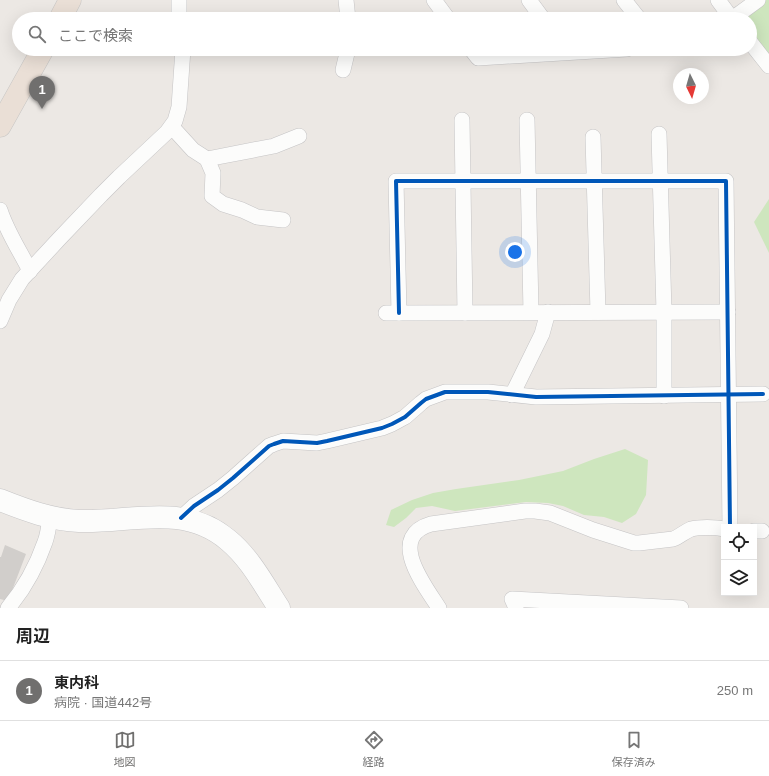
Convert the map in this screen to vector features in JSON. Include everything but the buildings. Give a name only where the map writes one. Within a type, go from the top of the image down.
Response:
[{"type":"highway","points":[[64,12],[70,0]]},
{"type":"highway","points":[[0,126],[39,56]]},
{"type":"street","points":[[179,0],[179,12]]},
{"type":"street","points":[[346,0],[347,12]]},
{"type":"street","points":[[434,0],[443,12]]},
{"type":"street","points":[[528,0],[537,12]]},
{"type":"street","points":[[624,0],[633,12]]},
{"type":"street","points":[[718,0],[727,12]]},
{"type":"street","points":[[742,12],[758,0]]},
{"type":"street","points":[[757,51],[769,66]]},
{"type":"street","points":[[0,321],[15,290],[30,271],[105,191],[172,127],[177,117],[179,107],[183,56]]},
{"type":"street","points":[[342,70],[346,56]]},
{"type":"street","points":[[476,56],[478,58],[500,56]]},
{"type":"street","points":[[462,120],[464,312]]},
{"type":"street","points":[[528,120],[531,312]]},
{"type":"street","points":[[172,127],[193,150],[207,159],[213,173],[212,196],[223,204],[257,217],[283,220]]},
{"type":"street","points":[[659,134],[664,312],[664,396]]},
{"type":"street","points":[[207,159],[274,146],[299,136]]},
{"type":"street","points":[[593,137],[598,312]]},
{"type":"street","points":[[728,312],[393,313],[396,181],[726,181],[728,312],[729,395],[730,524]]},
{"type":"street","points":[[0,210],[3,220],[30,271]]},
{"type":"street","points":[[512,395],[542,334],[548,312]]},
{"type":"street","points":[[181,518],[189,509],[226,484],[269,446],[282,441],[317,443],[382,428],[406,417],[426,399],[445,392],[488,392],[536,397],[763,394]]},
{"type":"street","points":[[0,500],[50,517],[69,520],[85,521],[151,517],[181,518],[210,528],[234,545],[252,567],[279,608]]},
{"type":"street","points":[[439,608],[414,568],[410,555],[410,544],[414,535],[425,526],[525,511],[535,511],[550,513],[593,530],[629,542],[639,543],[677,538],[696,528],[721,528]]},
{"type":"street","points":[[8,608],[22,589],[34,568],[45,543],[50,517]]},
{"type":"street","points":[[516,608],[512,600],[681,608]]},
{"type":"green space","points":[[766,0],[769,0],[769,56],[757,41],[757,12],[750,12]]},
{"type":"green space","points":[[769,199],[769,253],[754,222]]},
{"type":"green space","points":[[625,449],[648,460],[646,495],[636,514],[622,523],[604,517],[584,515],[563,506],[548,503],[526,502],[455,511],[432,506],[416,508],[394,527],[386,525],[391,510],[412,500],[433,493],[519,480],[563,471]]},
{"type":"cycle path","points":[[399,313],[396,181],[726,181],[730,524]]},
{"type":"cycle path","points":[[181,518],[194,506],[233,478],[269,446],[283,441],[317,443],[382,428],[405,417],[426,399],[445,392],[488,392],[536,397],[763,394]]},
{"type":"place","name":"東内科","points":[[42,109]]}]
